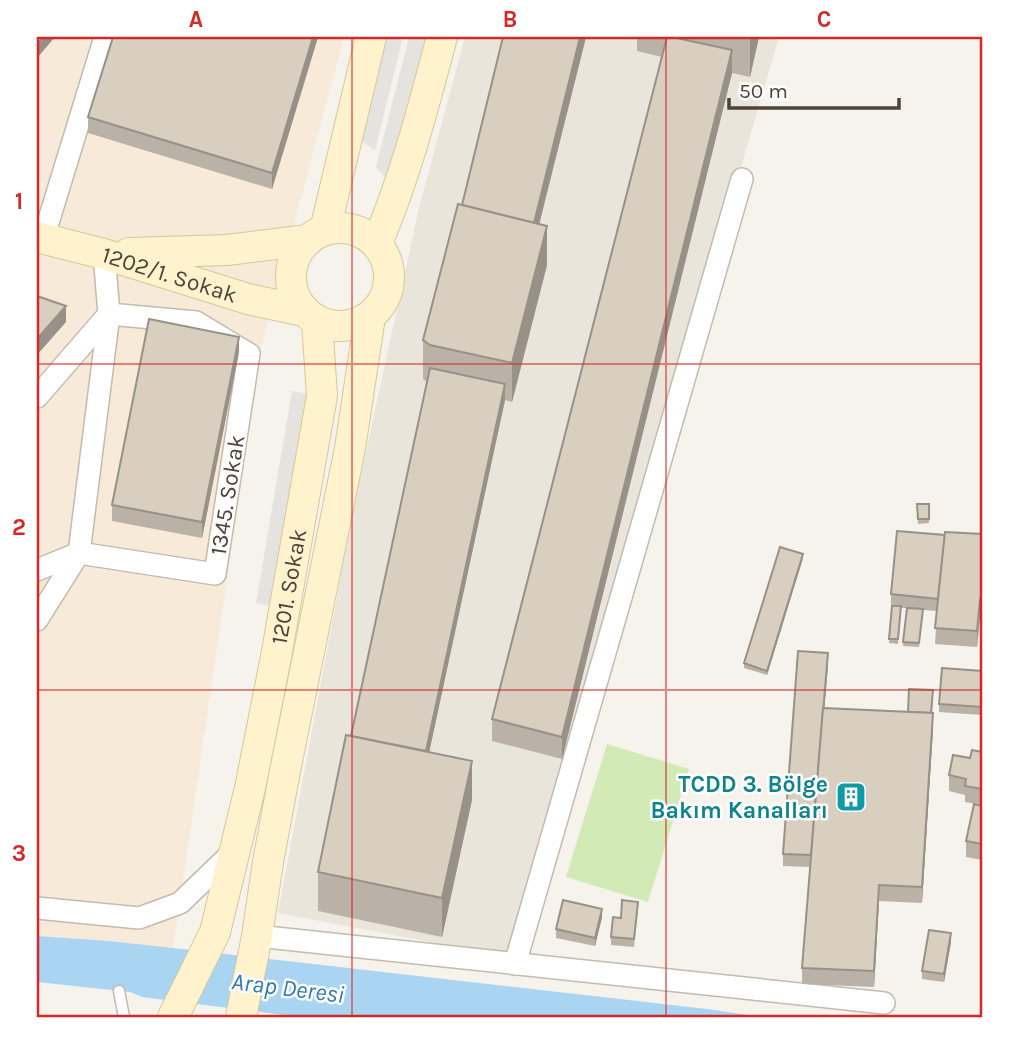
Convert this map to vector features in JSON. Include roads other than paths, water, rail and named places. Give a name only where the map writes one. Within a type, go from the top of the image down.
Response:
[{"type":"main road","points":[[104,254],[227,250],[316,235],[338,227],[353,229],[366,234],[377,243],[386,257],[390,273],[388,290],[382,305],[370,317],[358,324],[330,326],[311,316],[295,298],[291,283],[297,252],[316,235],[371,37]]},
{"type":"main road","points":[[377,243],[400,180],[442,37]]},
{"type":"main road","name":"1202/1. Sokak","points":[[40,238],[104,254],[311,316]]},
{"type":"main road","name":"1201. Sokak","points":[[173,1017],[215,932],[250,788],[322,396],[311,316]]},
{"type":"main road","points":[[241,1017],[278,810],[350,448],[370,317]]},
{"type":"street","points":[[40,238],[45,207],[105,37]]},
{"type":"street","points":[[515,964],[742,179]]},
{"type":"street","points":[[37,620],[79,553],[109,314],[104,254]]},
{"type":"street","points":[[37,397],[109,314]]},
{"type":"street","name":"1345. Sokak","points":[[79,553],[215,574],[249,354],[196,322],[109,314]]},
{"type":"street","points":[[37,570],[79,553]]},
{"type":"street","points":[[37,908],[139,918],[180,903],[236,850]]},
{"type":"street","points":[[257,936],[884,1003]]},
{"type":"lane","points":[[119,990],[124,1017]]},
{"type":"water","name":"Arap Deresi","points":[[37,936],[173,948],[762,1017],[300,1017],[142,997],[130,992],[37,982]]},
{"type":"place","name":"TCDD 3. Bölge Bakım Kanalları","points":[[851,797]]}]
